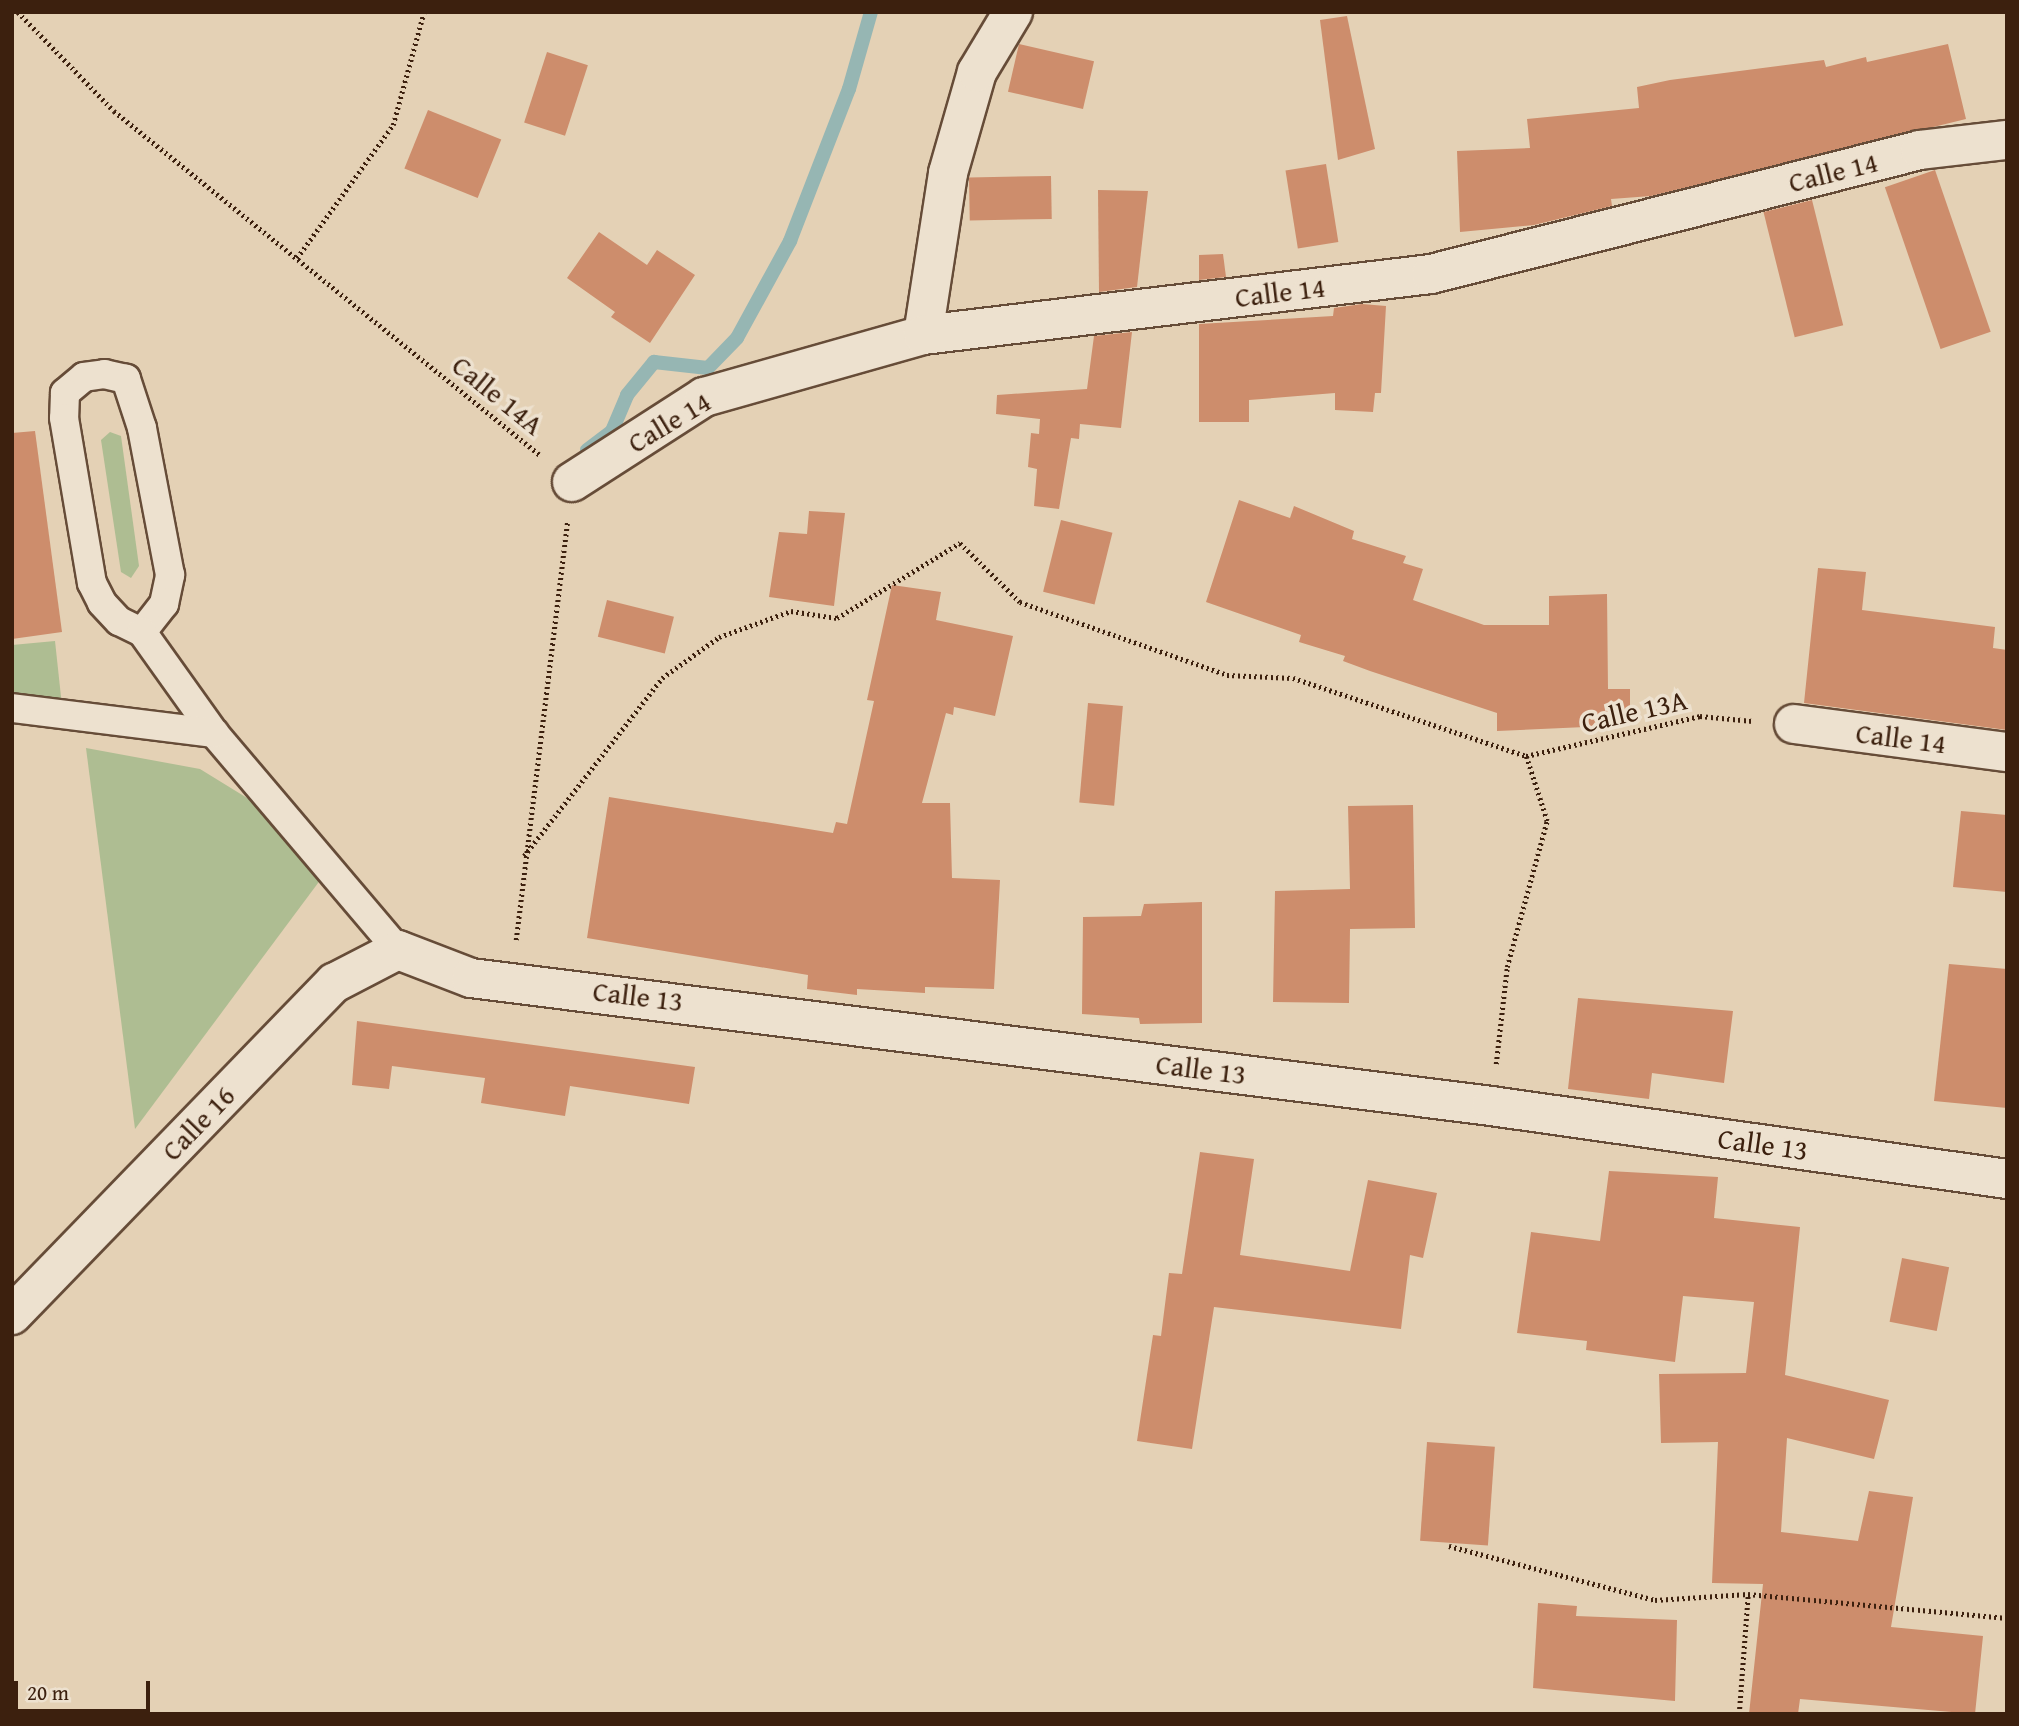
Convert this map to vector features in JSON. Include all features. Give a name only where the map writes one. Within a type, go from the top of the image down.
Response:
[{"type":"street","points":[[923,335],[948,173],[977,72],[1013,12]]},
{"type":"street","name":"Calle 14","points":[[572,482],[704,397],[923,335],[1431,274],[1920,150],[2007,140]]},
{"type":"street","name":"Calle 14","points":[[1794,724],[2007,752]]},
{"type":"street","name":"Calle 13","points":[[398,950],[471,978],[512,980],[1491,1107],[2007,1179]]},
{"type":"street","name":"Calle 16","points":[[12,1315],[334,983],[398,950]]},
{"type":"lane","points":[[142,632],[164,604],[170,575],[139,417],[126,379],[105,374],[84,377],[65,393],[64,418],[92,583],[102,603],[119,621],[142,632],[214,733],[398,950]]},
{"type":"lane","points":[[12,708],[214,733]]},
{"type":"path","name":"Calle 14A","points":[[18,12],[114,111],[572,482]]},
{"type":"path","points":[[297,258],[393,125],[424,12]]},
{"type":"path","points":[[512,980],[524,856],[572,482]]},
{"type":"path","points":[[524,856],[662,678],[719,637],[791,611],[837,618],[960,543],[1020,602],[1227,675],[1293,678],[1526,756],[1547,821],[1507,967],[1491,1107]]},
{"type":"path","name":"Calle 13A","points":[[1526,756],[1700,716],[1794,724]]},
{"type":"path","points":[[1449,1546],[1655,1600],[1748,1594],[2007,1618]]},
{"type":"path","points":[[1738,1714],[1748,1594]]},
{"type":"green space","points":[[110,432],[121,436],[139,566],[131,578],[121,572],[101,440]]},
{"type":"green space","points":[[55,641],[62,706],[12,699],[12,645]]},
{"type":"green space","points":[[86,748],[200,769],[252,801],[321,879],[135,1129]]},
{"type":"building","points":[[1347,16],[1375,149],[1338,160],[1320,20]]},
{"type":"building","points":[[1019,44],[1094,61],[1083,109],[1008,92]]},
{"type":"building","points":[[1948,44],[1966,119],[1651,196],[1611,199],[1612,206],[1534,225],[1460,232],[1457,151],[1530,148],[1527,119],[1639,108],[1637,87],[1670,80],[1824,60],[1826,67],[1866,57],[1867,62]]},
{"type":"building","points":[[547,52],[588,65],[565,136],[524,122]]},
{"type":"building","points":[[428,110],[501,140],[478,198],[404,168]]},
{"type":"building","points":[[1326,164],[1338,242],[1298,248],[1286,170]]},
{"type":"building","points":[[1935,170],[1991,332],[1941,349],[1885,187]]},
{"type":"building","points":[[1051,176],[1052,219],[970,220],[969,177]]},
{"type":"building","points":[[1098,190],[1148,191],[1137,287],[1099,292]]},
{"type":"building","points":[[1812,200],[1843,325],[1795,337],[1763,212]]},
{"type":"building","points":[[599,232],[647,265],[657,250],[695,275],[650,343],[611,317],[615,312],[567,278]]},
{"type":"building","points":[[1223,254],[1226,277],[1199,280],[1199,255]]},
{"type":"building","points":[[1362,304],[1386,306],[1381,393],[1375,393],[1373,412],[1335,410],[1335,393],[1249,400],[1249,422],[1199,422],[1199,324],[1333,316],[1334,308]]},
{"type":"building","points":[[1132,332],[1121,428],[1080,424],[1079,439],[1071,438],[1059,509],[1034,506],[1037,469],[1028,467],[1031,433],[1039,434],[1040,419],[996,414],[997,395],[1087,389],[1094,336]]},
{"type":"building","points":[[35,431],[62,632],[12,639],[12,433]]},
{"type":"building","points":[[1239,500],[1290,518],[1294,506],[1354,531],[1352,539],[1406,556],[1403,563],[1423,569],[1413,600],[1484,625],[1549,625],[1549,596],[1607,594],[1608,689],[1630,689],[1630,725],[1497,731],[1497,713],[1343,661],[1345,656],[1299,642],[1301,635],[1206,602]]},
{"type":"building","points":[[809,511],[845,513],[834,606],[769,597],[779,532],[807,534]]},
{"type":"building","points":[[1061,520],[1112,533],[1095,605],[1043,592]]},
{"type":"building","points":[[1818,568],[1866,572],[1862,610],[1995,627],[1993,648],[2007,650],[2007,730],[1804,703]]},
{"type":"building","points":[[892,585],[941,592],[936,620],[1013,636],[995,716],[954,707],[953,715],[946,713],[922,803],[950,803],[952,878],[1000,880],[994,989],[925,987],[925,993],[857,989],[857,995],[807,989],[808,975],[587,938],[609,797],[833,833],[836,822],[847,824],[874,701],[867,700]]},
{"type":"building","points":[[607,600],[674,617],[665,654],[598,637]]},
{"type":"building","points":[[1088,703],[1123,706],[1114,806],[1079,803]]},
{"type":"building","points":[[1413,805],[1415,928],[1350,929],[1349,1003],[1273,1002],[1275,891],[1350,889],[1348,806]]},
{"type":"building","points":[[1961,811],[2007,815],[2007,892],[1953,887]]},
{"type":"building","points":[[1202,902],[1202,1023],[1140,1024],[1139,1018],[1082,1014],[1083,917],[1141,916],[1144,904]]},
{"type":"building","points":[[1949,964],[2007,969],[2007,1108],[1934,1101]]},
{"type":"building","points":[[1578,998],[1733,1011],[1724,1083],[1652,1073],[1649,1099],[1568,1089]]},
{"type":"building","points":[[357,1021],[695,1067],[689,1104],[570,1086],[565,1116],[481,1103],[485,1078],[392,1066],[389,1089],[352,1085]]},
{"type":"building","points":[[1200,1152],[1254,1159],[1240,1255],[1350,1271],[1368,1180],[1437,1193],[1423,1258],[1410,1255],[1401,1329],[1214,1307],[1192,1449],[1137,1441],[1153,1335],[1161,1336],[1169,1273],[1182,1274]]},
{"type":"building","points":[[1609,1171],[1718,1177],[1714,1218],[1800,1227],[1785,1375],[1889,1400],[1874,1459],[1787,1438],[1781,1532],[1858,1541],[1869,1491],[1913,1497],[1891,1627],[1983,1636],[1975,1714],[1800,1699],[1798,1714],[1749,1714],[1763,1584],[1712,1583],[1718,1442],[1661,1443],[1659,1374],[1746,1373],[1754,1302],[1683,1296],[1675,1362],[1586,1350],[1587,1341],[1517,1333],[1531,1232],[1600,1241]]},
{"type":"building","points":[[1902,1258],[1949,1267],[1937,1331],[1890,1322]]},
{"type":"building","points":[[1427,1442],[1495,1447],[1488,1546],[1420,1541]]},
{"type":"building","points":[[1538,1603],[1577,1606],[1576,1616],[1677,1620],[1675,1701],[1533,1688]]},
{"type":"waterway","points":[[587,450],[612,431],[627,395],[654,362],[708,368],[737,338],[790,241],[849,89],[871,12]]}]
